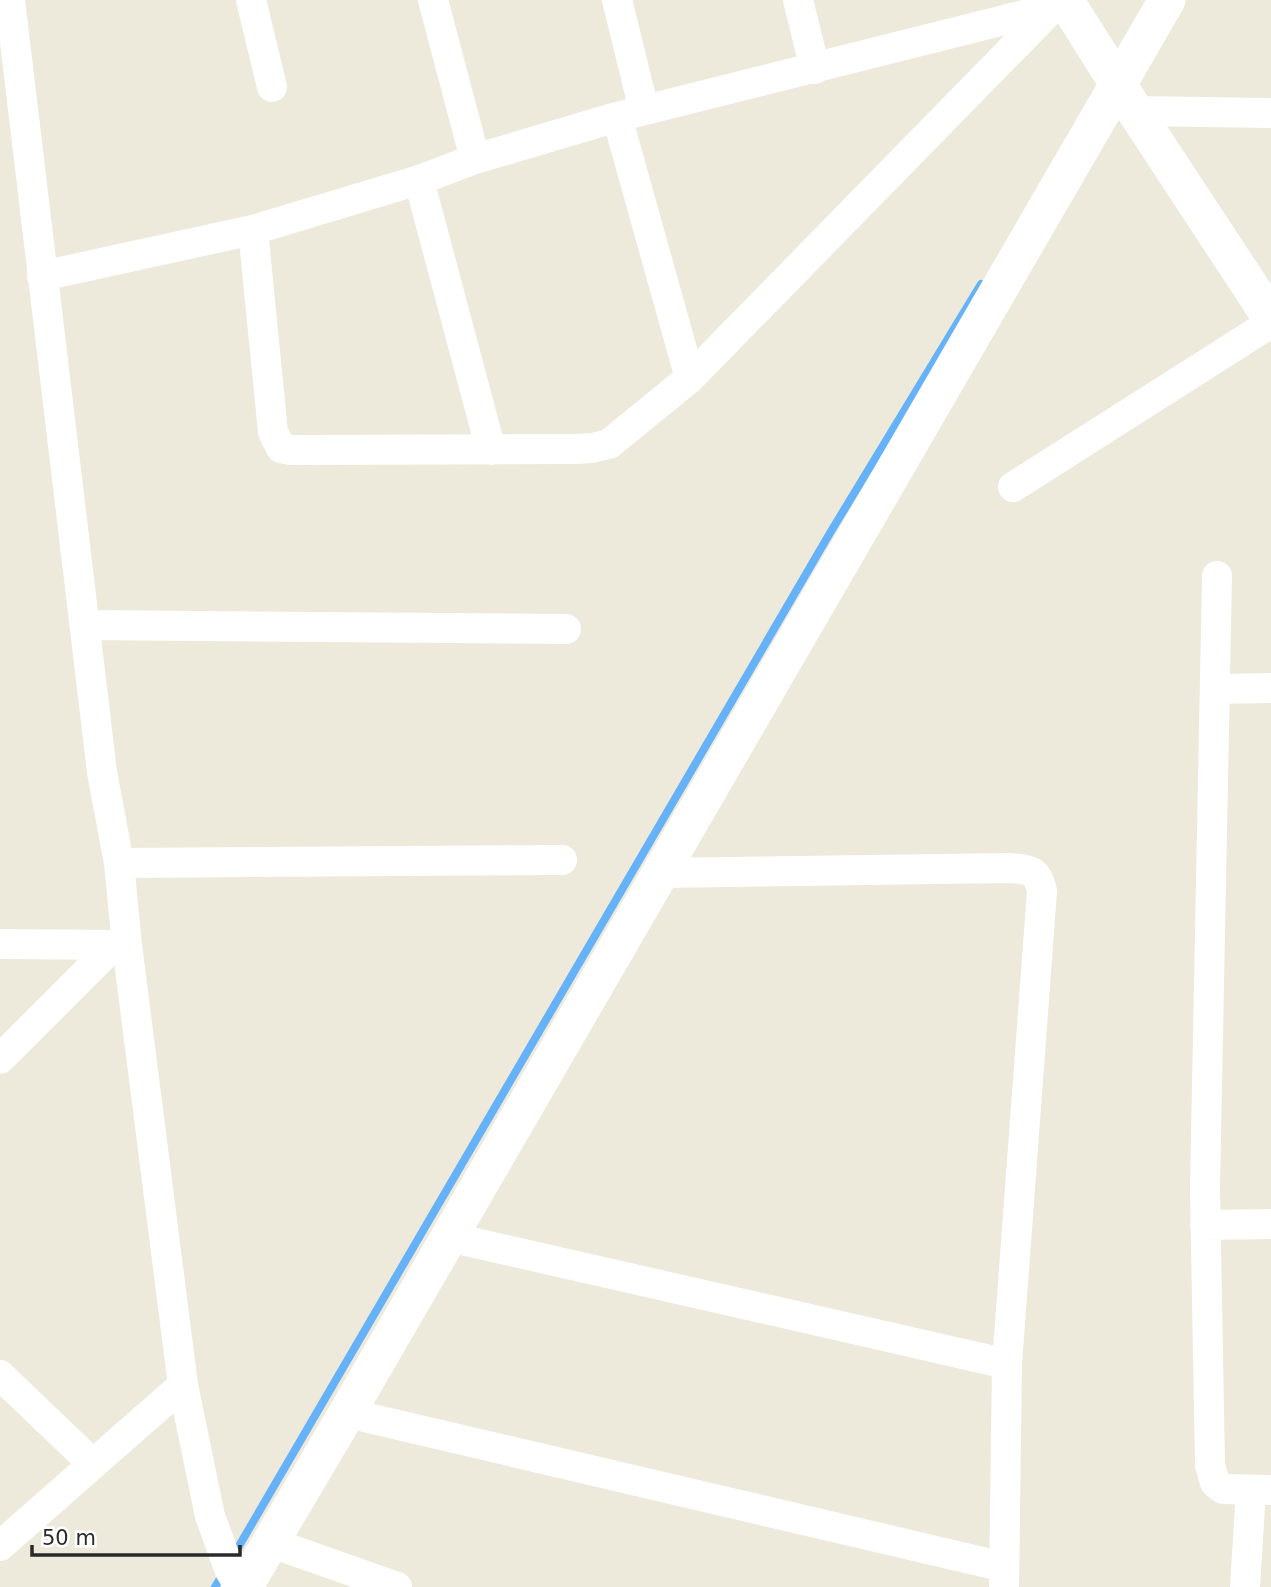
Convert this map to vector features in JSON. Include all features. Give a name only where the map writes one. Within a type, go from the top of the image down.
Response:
[{"type":"street","points":[[10,0],[9,80],[42,276],[102,772],[119,863],[120,945],[183,1385],[210,1516],[238,1582],[272,1543],[660,873],[1122,91],[1167,0]]},
{"type":"street","points":[[251,0],[272,87]]},
{"type":"street","points":[[433,0],[475,159]]},
{"type":"street","points":[[617,0],[631,113],[690,378]]},
{"type":"street","points":[[799,0],[815,69]]},
{"type":"street","points":[[42,276],[253,230],[419,180],[475,159],[631,113],[815,69],[1059,3]]},
{"type":"street","points":[[1013,487],[1268,308],[1091,41],[1059,3]]},
{"type":"street","points":[[253,230],[273,432],[281,448],[491,450],[592,448],[609,444],[690,378],[1059,3]]},
{"type":"street","points":[[1122,91],[1271,113]]},
{"type":"street","points":[[419,180],[491,450]]},
{"type":"street","points":[[1217,576],[1205,1225],[1210,1465],[1215,1483],[1223,1489],[1261,1490],[1245,1587]]},
{"type":"street","points":[[85,625],[566,629]]},
{"type":"street","points":[[1215,689],[1271,688]]},
{"type":"street","points":[[119,863],[562,860]]},
{"type":"street","points":[[347,1413],[1004,1577],[1007,1364],[1042,891],[1039,877],[1031,871],[1009,867],[660,873]]},
{"type":"street","points":[[0,944],[120,945]]},
{"type":"street","points":[[0,1059],[120,945]]},
{"type":"street","points":[[1205,1225],[1271,1224]]},
{"type":"street","points":[[449,1237],[1007,1364]]},
{"type":"street","points":[[0,1375],[93,1464]]},
{"type":"street","points":[[0,1546],[183,1385]]},
{"type":"street","points":[[272,1543],[397,1587]]},
{"type":"waterway","points":[[232,1558],[830,533],[981,284]]},
{"type":"waterway","points":[[215,1587],[224,1572]]}]
